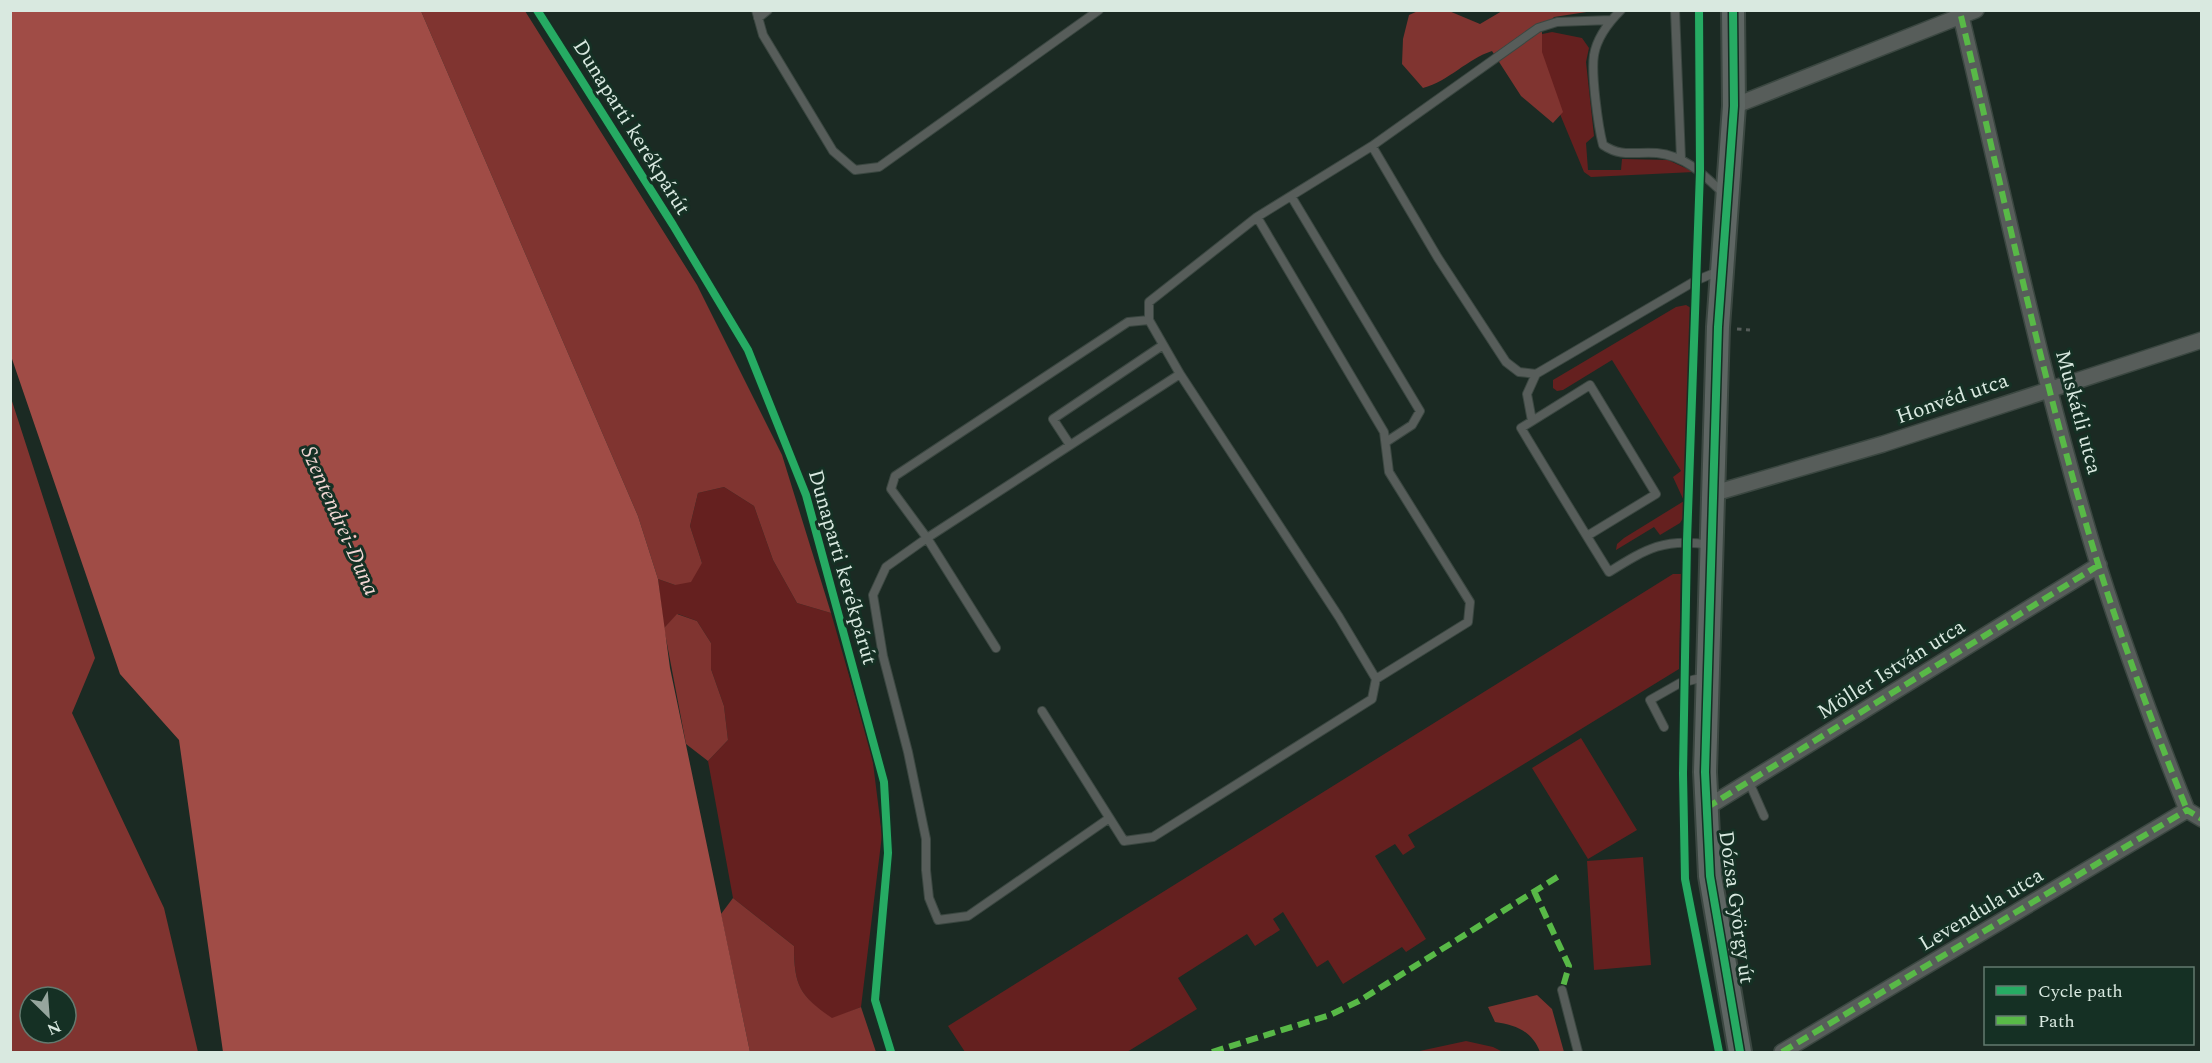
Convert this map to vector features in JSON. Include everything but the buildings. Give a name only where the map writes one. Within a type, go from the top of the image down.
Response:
[{"type":"main road","name":"Dózsa György út","points":[[1733,10],[1734,106],[1718,327],[1706,808],[1710,876],[1740,1053]]},
{"type":"street","points":[[1734,106],[1969,13]]},
{"type":"street","name":"Muskátli utca","points":[[1969,13],[2049,388],[2099,565],[2139,687],[2187,810]]},
{"type":"street","name":"Honvéd utca","points":[[1715,493],[1883,444],[2202,340]]},
{"type":"street","name":"Möller István utca","points":[[1706,808],[2099,565]]},
{"type":"street","points":[[2187,810],[2202,819]]},
{"type":"street","name":"Levendula utca","points":[[1782,1053],[2187,810]]},
{"type":"lane","points":[[768,10],[757,14],[763,35],[832,151],[848,167],[862,172],[879,168],[1099,10]]},
{"type":"lane","points":[[1621,10],[1611,20],[1598,41],[1594,56],[1603,145],[1622,155],[1658,153],[1681,159],[1700,171],[1729,198]]},
{"type":"lane","points":[[1675,10],[1681,159]]},
{"type":"lane","points":[[1042,711],[1124,841],[1153,837],[1372,699],[1376,679],[1340,617],[1180,374],[1149,320],[1149,302],[1257,217],[1372,146],[1538,28],[1557,22],[1611,20]]},
{"type":"lane","points":[[1372,146],[1438,258],[1506,362],[1519,372],[1536,374]]},
{"type":"lane","points":[[1291,196],[1420,411],[1412,425],[1386,442]]},
{"type":"lane","points":[[1257,217],[1384,432],[1389,472],[1470,602],[1468,622],[1376,679]]},
{"type":"lane","points":[[1532,421],[1527,394],[1536,374],[1695,282],[1723,269]]},
{"type":"lane","points":[[996,648],[927,538],[891,489],[895,476],[1128,322],[1149,320]]},
{"type":"lane","points":[[1070,445],[1053,419],[1163,345]]},
{"type":"lane","points":[[1108,819],[968,916],[938,920],[929,898],[926,839],[908,752],[883,656],[873,596],[886,567],[1180,374]]},
{"type":"lane","points":[[1587,536],[1656,494],[1590,385],[1521,428],[1587,536],[1609,572],[1646,549],[1667,542],[1686,541],[1714,546]]},
{"type":"lane","points":[[1664,727],[1650,700],[1680,683],[1709,675]]},
{"type":"lane","points":[[1749,782],[1764,816]]},
{"type":"lane","points":[[1562,990],[1578,1053]]},
{"type":"shaded area","points":[[421,11],[525,11],[697,285],[782,455],[831,613],[797,603],[773,560],[754,506],[724,487],[698,493],[690,526],[702,563],[691,582],[675,585],[658,579],[638,516]]},
{"type":"shaded area","points":[[1418,11],[1449,11],[1480,24],[1502,11],[1593,11],[1554,17],[1542,31],[1542,52],[1563,112],[1553,123],[1521,96],[1492,51],[1423,88],[1402,64],[1403,39],[1409,15]]},
{"type":"shaded area","points":[[1552,32],[1582,38],[1589,48],[1586,62],[1594,136],[1586,143],[1588,170],[1621,170],[1622,159],[1668,160],[1694,172],[1591,177],[1584,172],[1528,37]]},
{"type":"shaded area","points":[[1686,305],[1691,308],[1685,515],[1680,523],[1660,535],[1654,527],[1616,550],[1617,544],[1624,538],[1684,501],[1673,477],[1681,471],[1612,360],[1563,390],[1557,391],[1553,388],[1553,380],[1676,307]]},
{"type":"shaded area","points":[[10,395],[95,658],[72,713],[164,908],[198,1052],[11,1052]]},
{"type":"shaded area","points":[[724,487],[754,506],[773,560],[797,603],[831,613],[872,755],[882,835],[861,1007],[832,1019],[813,1004],[801,989],[795,971],[794,946],[733,898],[708,761],[728,740],[724,706],[711,669],[711,643],[697,621],[678,614],[664,628],[658,579],[675,585],[702,563],[690,526],[698,493]]},
{"type":"shaded area","points":[[1673,574],[1681,574],[1679,669],[1408,835],[1415,847],[1403,855],[1395,844],[1375,856],[1426,939],[1406,952],[1402,947],[1343,984],[1328,960],[1317,967],[1283,912],[1273,919],[1280,930],[1255,946],[1247,934],[1178,978],[1197,1009],[1127,1052],[965,1052],[948,1026]]},
{"type":"shaded area","points":[[677,614],[697,621],[711,643],[711,669],[724,706],[728,740],[708,761],[686,744],[664,628]]},
{"type":"shaded area","points":[[1581,738],[1637,830],[1588,859],[1532,768]]},
{"type":"shaded area","points":[[1643,857],[1651,965],[1594,970],[1587,861]]},
{"type":"shaded area","points":[[733,898],[794,946],[795,971],[798,981],[801,989],[813,1003],[832,1018],[861,1007],[876,1052],[750,1052],[721,914]]},
{"type":"shaded area","points":[[1537,995],[1552,1009],[1564,1052],[1540,1052],[1533,1039],[1522,1030],[1495,1022],[1488,1007]]},
{"type":"shaded area","points":[[1466,1041],[1493,1047],[1503,1052],[1415,1052]]},
{"type":"water","name":"Szentendrei-Duna","points":[[10,11],[421,11],[638,516],[658,579],[670,668],[750,1052],[223,1052],[179,740],[120,674],[11,356]]},
{"type":"marked path","points":[[1961,16],[2042,362],[2079,499],[2130,659],[2187,810]]},
{"type":"marked path","points":[[1706,808],[2099,565]]},
{"type":"marked path","points":[[1782,1052],[2187,810],[2202,819]]},
{"type":"marked path","points":[[1212,1052],[1330,1015],[1359,1001],[1559,876]]},
{"type":"marked path","points":[[1534,891],[1569,966],[1562,990]]},
{"type":"cycle path","name":"Dunaparti kerékpárút","points":[[537,10],[673,225],[748,350],[806,495],[884,782],[888,853],[875,1000],[891,1052]]},
{"type":"cycle path","points":[[1699,10],[1700,171],[1687,541],[1683,774],[1685,879],[1719,1052]]},
{"type":"cycle path","points":[[1733,10],[1734,106],[1718,327],[1705,772],[1710,876],[1740,1052]]}]
